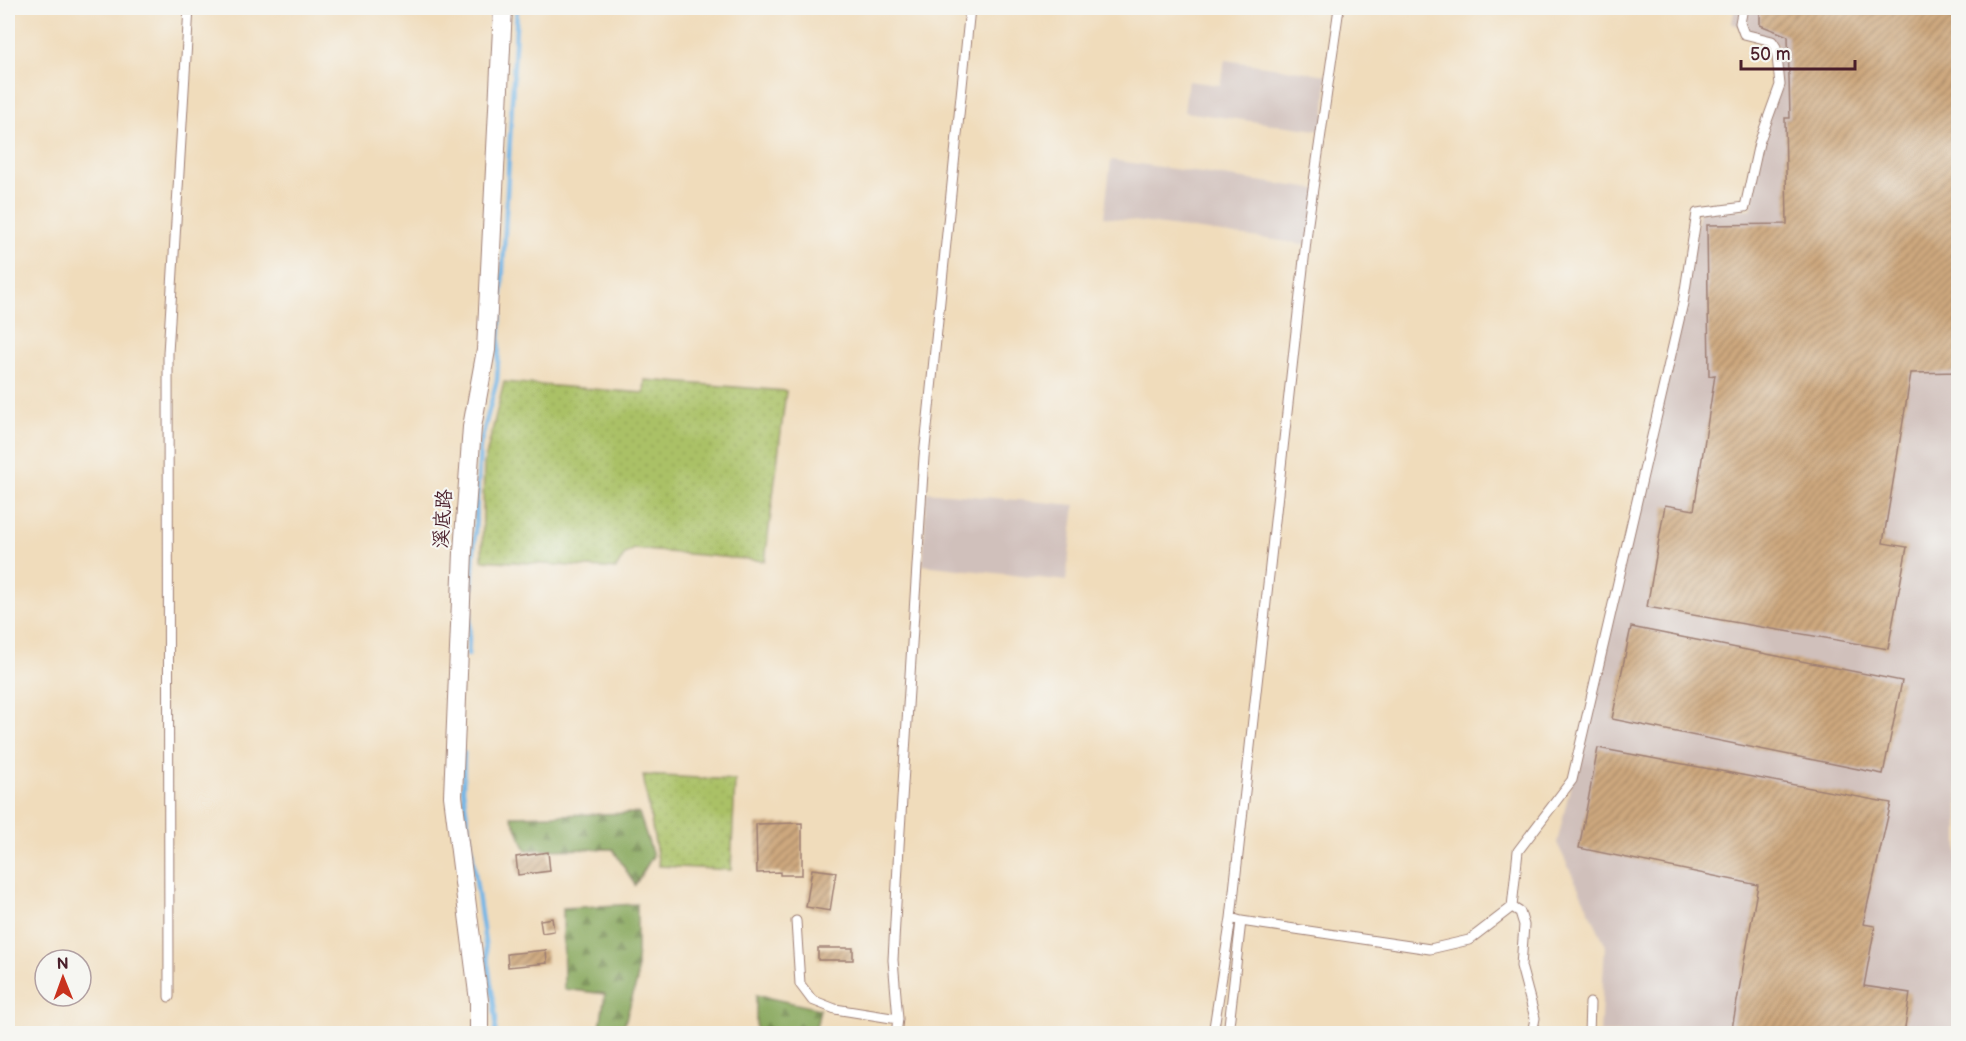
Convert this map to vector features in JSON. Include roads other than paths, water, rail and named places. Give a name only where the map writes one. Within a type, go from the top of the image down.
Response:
[{"type":"street","name":"溪底路","points":[[479,1034],[479,1000],[453,796],[463,552],[472,427],[486,350],[503,8]]},
{"type":"lane","points":[[170,997],[168,353],[189,8]]},
{"type":"lane","points":[[896,1034],[898,1019],[893,960],[924,457],[970,8]]},
{"type":"lane","points":[[1213,1034],[1231,918],[1308,223],[1339,8]]},
{"type":"lane","points":[[1231,918],[1430,949],[1469,939],[1512,907],[1518,851],[1572,780],[1683,303],[1697,213],[1745,207],[1760,143],[1780,85],[1776,47],[1772,41],[1744,34],[1740,23],[1743,8]]},
{"type":"lane","points":[[1512,907],[1520,912],[1524,925],[1521,966],[1535,1018],[1532,1034]]},
{"type":"lane","points":[[796,921],[800,984],[812,1000],[836,1009],[898,1019]]},
{"type":"lane","points":[[1228,1034],[1241,921]]},
{"type":"lane","points":[[1589,1034],[1590,1003]]},
{"type":"waterway","points":[[468,655],[480,445],[497,380],[517,8]]},
{"type":"waterway","points":[[464,753],[463,790],[496,1019],[495,1034]]}]
